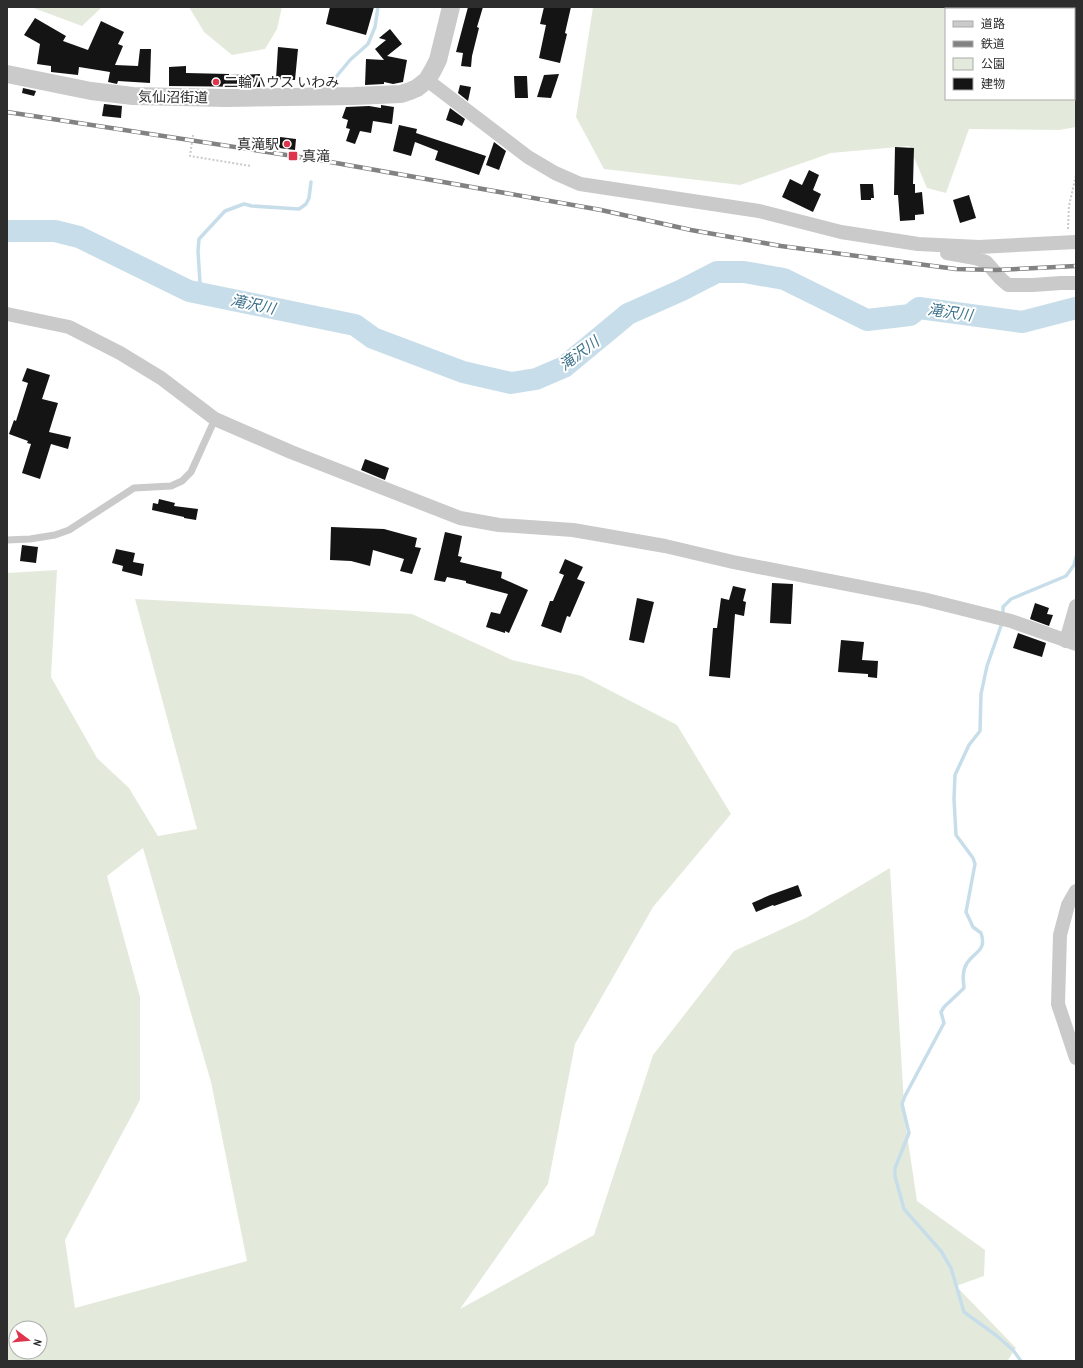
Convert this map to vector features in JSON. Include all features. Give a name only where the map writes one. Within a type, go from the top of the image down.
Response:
[{"type":"street","name":"気仙沼街道","points":[[7,74],[112,94],[149,97],[218,98],[388,95],[410,92],[427,80],[438,60],[451,7]]},
{"type":"street","points":[[427,80],[528,157],[555,173],[580,184],[759,211],[841,232],[918,244],[979,247],[1072,242]]},
{"type":"street","points":[[918,244],[931,251],[975,258],[986,262],[1001,279],[1008,284],[1033,285],[1076,283]]},
{"type":"street","points":[[7,314],[69,327],[120,353],[161,378],[215,419],[291,452],[460,518],[499,525],[573,530],[665,546],[733,562],[923,599],[1011,621],[1071,643],[1076,606]]},
{"type":"street","points":[[1076,891],[1068,905],[1060,935],[1058,1004],[1076,1058]]},
{"type":"lane","points":[[7,540],[30,540],[55,535],[69,530],[134,488],[171,486],[182,481],[191,472],[215,419]]},
{"type":"path","points":[[193,135],[190,156],[251,166]]},
{"type":"path","points":[[1072,242],[1069,206],[1076,175]]},
{"type":"green space","points":[[31,7],[102,7],[82,26]]},
{"type":"green space","points":[[189,7],[282,7],[277,29],[265,49],[232,55],[204,32]]},
{"type":"green space","points":[[593,7],[990,7],[991,8],[945,8],[945,100],[1075,100],[1076,53],[1076,127],[1059,130],[969,129],[946,193],[927,188],[909,146],[831,153],[740,185],[604,169],[576,117]]},
{"type":"green space","points":[[57,570],[51,677],[97,758],[129,788],[158,836],[197,829],[135,599],[412,614],[512,660],[582,676],[677,725],[731,814],[653,907],[575,1044],[548,1184],[460,1309],[594,1235],[653,1055],[734,951],[806,918],[890,868],[905,1121],[917,1201],[985,1250],[984,1276],[956,1286],[1016,1348],[1008,1360],[7,1361],[7,573]],"holes":[[[143,848],[211,1082],[247,1261],[75,1308],[65,1240],[140,1100],[140,997],[107,876]]]},
{"type":"building","points":[[330,7],[374,7],[366,35],[326,24]]},
{"type":"building","points":[[468,7],[483,7],[477,27],[479,28],[472,56],[471,67],[461,66],[463,53],[456,52]]},
{"type":"building","points":[[544,7],[571,7],[565,33],[567,34],[560,63],[539,58],[546,25],[540,24]]},
{"type":"building","points":[[35,18],[66,36],[63,41],[88,50],[101,21],[124,32],[118,44],[123,46],[115,65],[138,66],[140,49],[151,49],[150,83],[118,81],[117,84],[108,82],[110,72],[79,67],[78,75],[51,72],[51,66],[37,64],[40,44],[24,35]]},
{"type":"building","points":[[390,29],[402,44],[387,56],[407,60],[403,82],[393,84],[384,82],[384,84],[365,85],[366,59],[384,60],[375,49],[386,40],[379,38]]},
{"type":"building","points":[[278,47],[298,49],[295,80],[276,79]]},
{"type":"building","points":[[186,66],[186,73],[229,75],[260,74],[260,87],[169,86],[169,67]]},
{"type":"building","points":[[559,74],[551,98],[537,97],[544,75]]},
{"type":"building","points":[[514,76],[527,76],[528,98],[515,98]]},
{"type":"building","points":[[460,85],[471,87],[468,101],[458,93]]},
{"type":"building","points":[[23,88],[36,91],[34,96],[22,93]]},
{"type":"building","points":[[104,104],[122,106],[121,118],[102,116]]},
{"type":"building","points":[[381,105],[394,107],[392,124],[373,121],[371,133],[360,131],[355,144],[346,141],[350,129],[346,128],[348,120],[342,118],[346,107],[369,106],[381,108]]},
{"type":"building","points":[[450,108],[465,119],[462,126],[446,120]]},
{"type":"building","points":[[399,125],[417,129],[416,133],[486,156],[479,175],[435,160],[438,151],[415,142],[411,156],[393,151]]},
{"type":"building","name":"真滝駅","points":[[280,137],[296,139],[295,150],[279,148]]},
{"type":"building","points":[[494,142],[506,151],[499,170],[486,165]]},
{"type":"building","points":[[895,147],[914,148],[913,184],[915,184],[915,193],[922,192],[924,214],[915,215],[915,220],[900,221],[898,195],[894,195]]},
{"type":"building","points":[[809,170],[819,175],[813,190],[821,194],[813,212],[782,197],[790,179],[802,185]]},
{"type":"building","points":[[860,184],[873,184],[874,198],[871,198],[871,200],[861,200]]},
{"type":"building","points":[[969,195],[976,218],[960,223],[953,200]]},
{"type":"building","points":[[27,368],[50,375],[42,399],[58,403],[49,432],[71,437],[68,449],[51,444],[40,479],[22,473],[31,444],[27,443],[28,441],[9,434],[14,420],[16,421],[28,383],[22,381]]},
{"type":"building","points":[[365,459],[389,468],[385,480],[361,470]]},
{"type":"building","points":[[159,499],[175,503],[174,506],[198,509],[196,520],[152,510],[153,503],[158,504]]},
{"type":"building","points":[[331,527],[384,529],[417,538],[415,547],[421,548],[412,574],[400,571],[404,559],[373,550],[370,566],[351,561],[330,560]]},
{"type":"building","points":[[445,532],[462,536],[458,556],[462,557],[460,562],[502,572],[501,578],[528,590],[509,633],[486,627],[491,612],[500,614],[508,594],[466,583],[466,581],[447,577],[445,582],[434,580]]},
{"type":"building","points":[[22,545],[38,547],[36,563],[20,561]]},
{"type":"building","points":[[116,549],[135,553],[133,562],[144,564],[142,576],[122,571],[123,566],[112,563]]},
{"type":"building","points":[[565,559],[583,567],[577,579],[585,582],[570,617],[567,616],[561,633],[541,626],[550,601],[553,601],[564,575],[559,573]]},
{"type":"building","points":[[772,583],[793,584],[791,624],[770,623]]},
{"type":"building","points":[[733,586],[746,589],[743,601],[746,602],[744,616],[735,614],[730,678],[709,676],[713,628],[717,628],[721,598],[729,600]]},
{"type":"building","points":[[637,598],[654,602],[644,643],[629,640]]},
{"type":"building","points":[[1035,603],[1049,608],[1047,614],[1053,615],[1049,626],[1030,619]]},
{"type":"building","points":[[1018,633],[1046,643],[1042,657],[1013,648]]},
{"type":"building","points":[[841,640],[864,642],[862,660],[878,661],[877,678],[868,677],[868,674],[838,672]]},
{"type":"building","points":[[798,885],[802,896],[756,912],[752,903]]},
{"type":"waterway","points":[[326,89],[350,60],[368,44],[375,27],[378,7]]},
{"type":"waterway","points":[[211,296],[200,283],[198,251],[199,239],[225,211],[244,204],[252,206],[299,209],[306,204],[309,198],[311,182]]},
{"type":"waterway","name":"滝沢川","points":[[7,231],[55,231],[79,237],[189,291],[355,325],[373,338],[463,372],[511,383],[536,379],[564,367],[628,314],[682,290],[717,272],[744,272],[784,279],[867,320],[910,315],[919,308],[1022,322],[1076,308]]},
{"type":"waterway","points":[[1003,615],[1003,607],[1011,599],[1066,576],[1074,565],[1076,557]]},
{"type":"waterway","points":[[1002,623],[987,666],[981,694],[980,731],[969,745],[955,775],[954,799],[956,835],[973,858],[975,864],[966,912],[973,927],[981,933],[982,944],[979,950],[965,966],[963,975],[964,988],[944,1007],[941,1012],[944,1023],[905,1096],[902,1104],[909,1133],[895,1168],[895,1176],[904,1209],[941,1251],[951,1268],[964,1312],[997,1336],[1013,1350],[1021,1361]]},
{"type":"railway","points":[[7,112],[319,160],[601,210],[691,230],[781,246],[956,269],[996,270],[1076,266]]},
{"type":"place","name":"二輪ハウス いわみ","points":[[216,82]]},
{"type":"place","name":"真滝駅","points":[[287,144]]},
{"type":"place","name":"真滝","points":[[293,156]]}]
